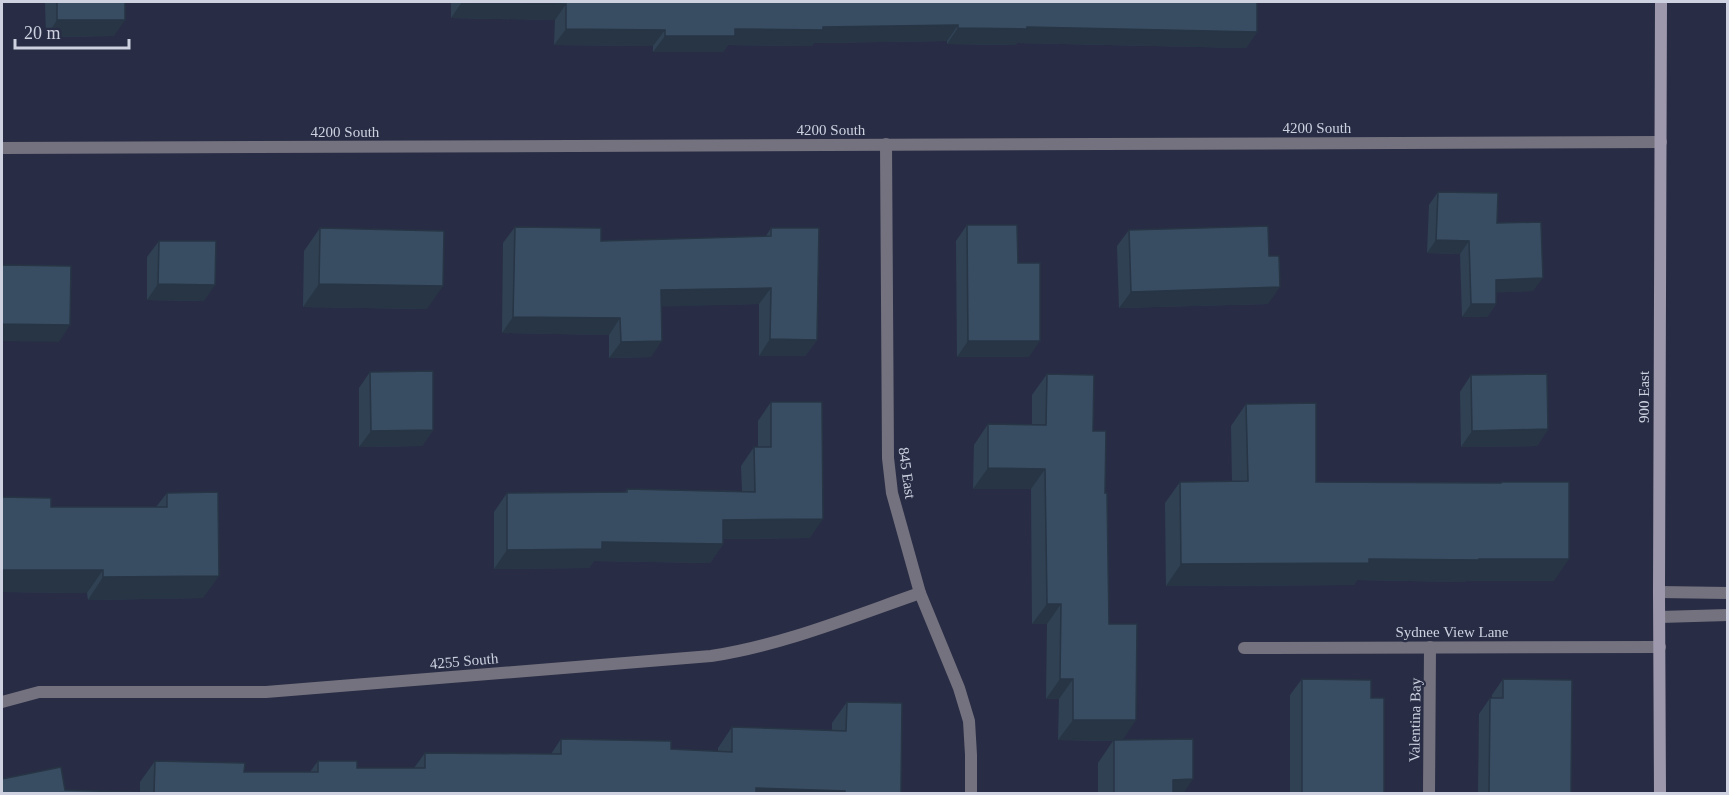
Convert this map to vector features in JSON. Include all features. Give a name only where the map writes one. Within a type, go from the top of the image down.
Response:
[{"type":"main road","name":"900 East","points":[[1660,794],[1661,2]]},
{"type":"street","name":"4200 South","points":[[2,148],[1661,142]]},
{"type":"street","name":"845 East","points":[[886,144],[888,458],[892,492],[920,593],[959,688],[969,722],[971,794]]},
{"type":"street","points":[[1659,592],[1728,593]]},
{"type":"street","name":"4255 South","points":[[2,702],[39,692],[266,692],[711,656],[770,645],[920,593]]},
{"type":"street","points":[[1659,617],[1728,615]]},
{"type":"street","name":"Valentina Bay","points":[[1429,794],[1430,647]]},
{"type":"street","name":"Sydnee View Lane","points":[[1244,648],[1659,647]]},
{"type":"building","points":[[57,2],[125,2],[125,20],[57,20]]},
{"type":"building","points":[[462,2],[1257,2],[1257,32],[1027,27],[1027,29],[958,28],[958,25],[823,27],[823,30],[735,29],[735,36],[665,36],[665,30],[566,29],[566,4]]},
{"type":"building","points":[[1438,192],[1498,193],[1497,223],[1541,222],[1543,278],[1496,280],[1496,304],[1471,304],[1469,241],[1436,240]]},
{"type":"building","points":[[967,225],[1017,225],[1018,263],[1040,263],[1040,341],[968,341]]},
{"type":"building","points":[[1268,226],[1269,256],[1279,256],[1280,287],[1131,292],[1129,230]]},
{"type":"building","points":[[515,227],[601,228],[601,241],[771,236],[771,228],[819,228],[817,340],[770,339],[771,288],[661,290],[662,341],[621,342],[620,318],[513,317]]},
{"type":"building","points":[[320,228],[444,231],[443,286],[319,284]]},
{"type":"building","points":[[159,241],[216,241],[215,285],[158,284]]},
{"type":"building","points":[[2,265],[71,266],[70,325],[2,324]]},
{"type":"building","points":[[433,371],[433,430],[371,431],[370,372]]},
{"type":"building","points":[[1047,374],[1094,375],[1093,431],[1106,431],[1105,493],[1107,493],[1109,624],[1137,624],[1136,720],[1073,720],[1073,679],[1060,679],[1061,604],[1047,604],[1045,469],[988,468],[988,424],[1046,425]]},
{"type":"building","points":[[1547,374],[1548,429],[1472,431],[1471,375]]},
{"type":"building","points":[[771,402],[822,402],[823,519],[723,520],[723,544],[602,542],[602,549],[507,550],[507,493],[627,492],[627,489],[755,492],[754,447],[771,447]]},
{"type":"building","points":[[1316,403],[1316,482],[1569,482],[1569,559],[1369,559],[1369,563],[1181,564],[1180,482],[1248,481],[1246,404]]},
{"type":"building","points":[[218,492],[219,576],[103,577],[103,570],[2,570],[2,497],[51,498],[51,507],[167,507],[167,493]]},
{"type":"building","points":[[1302,679],[1371,680],[1371,698],[1384,698],[1384,794],[1302,794]]},
{"type":"building","points":[[1503,679],[1572,680],[1571,794],[1489,794],[1490,698],[1503,698]]},
{"type":"building","points":[[847,702],[902,703],[901,794],[845,794],[845,791],[756,788],[756,794],[2,794],[2,779],[61,767],[65,790],[154,793],[155,761],[245,763],[244,772],[318,772],[318,761],[357,761],[357,768],[425,768],[425,753],[561,754],[561,739],[671,741],[671,749],[732,752],[732,727],[846,731]]},
{"type":"building","points":[[1193,739],[1193,779],[1173,780],[1173,794],[1114,794],[1114,740]]}]
